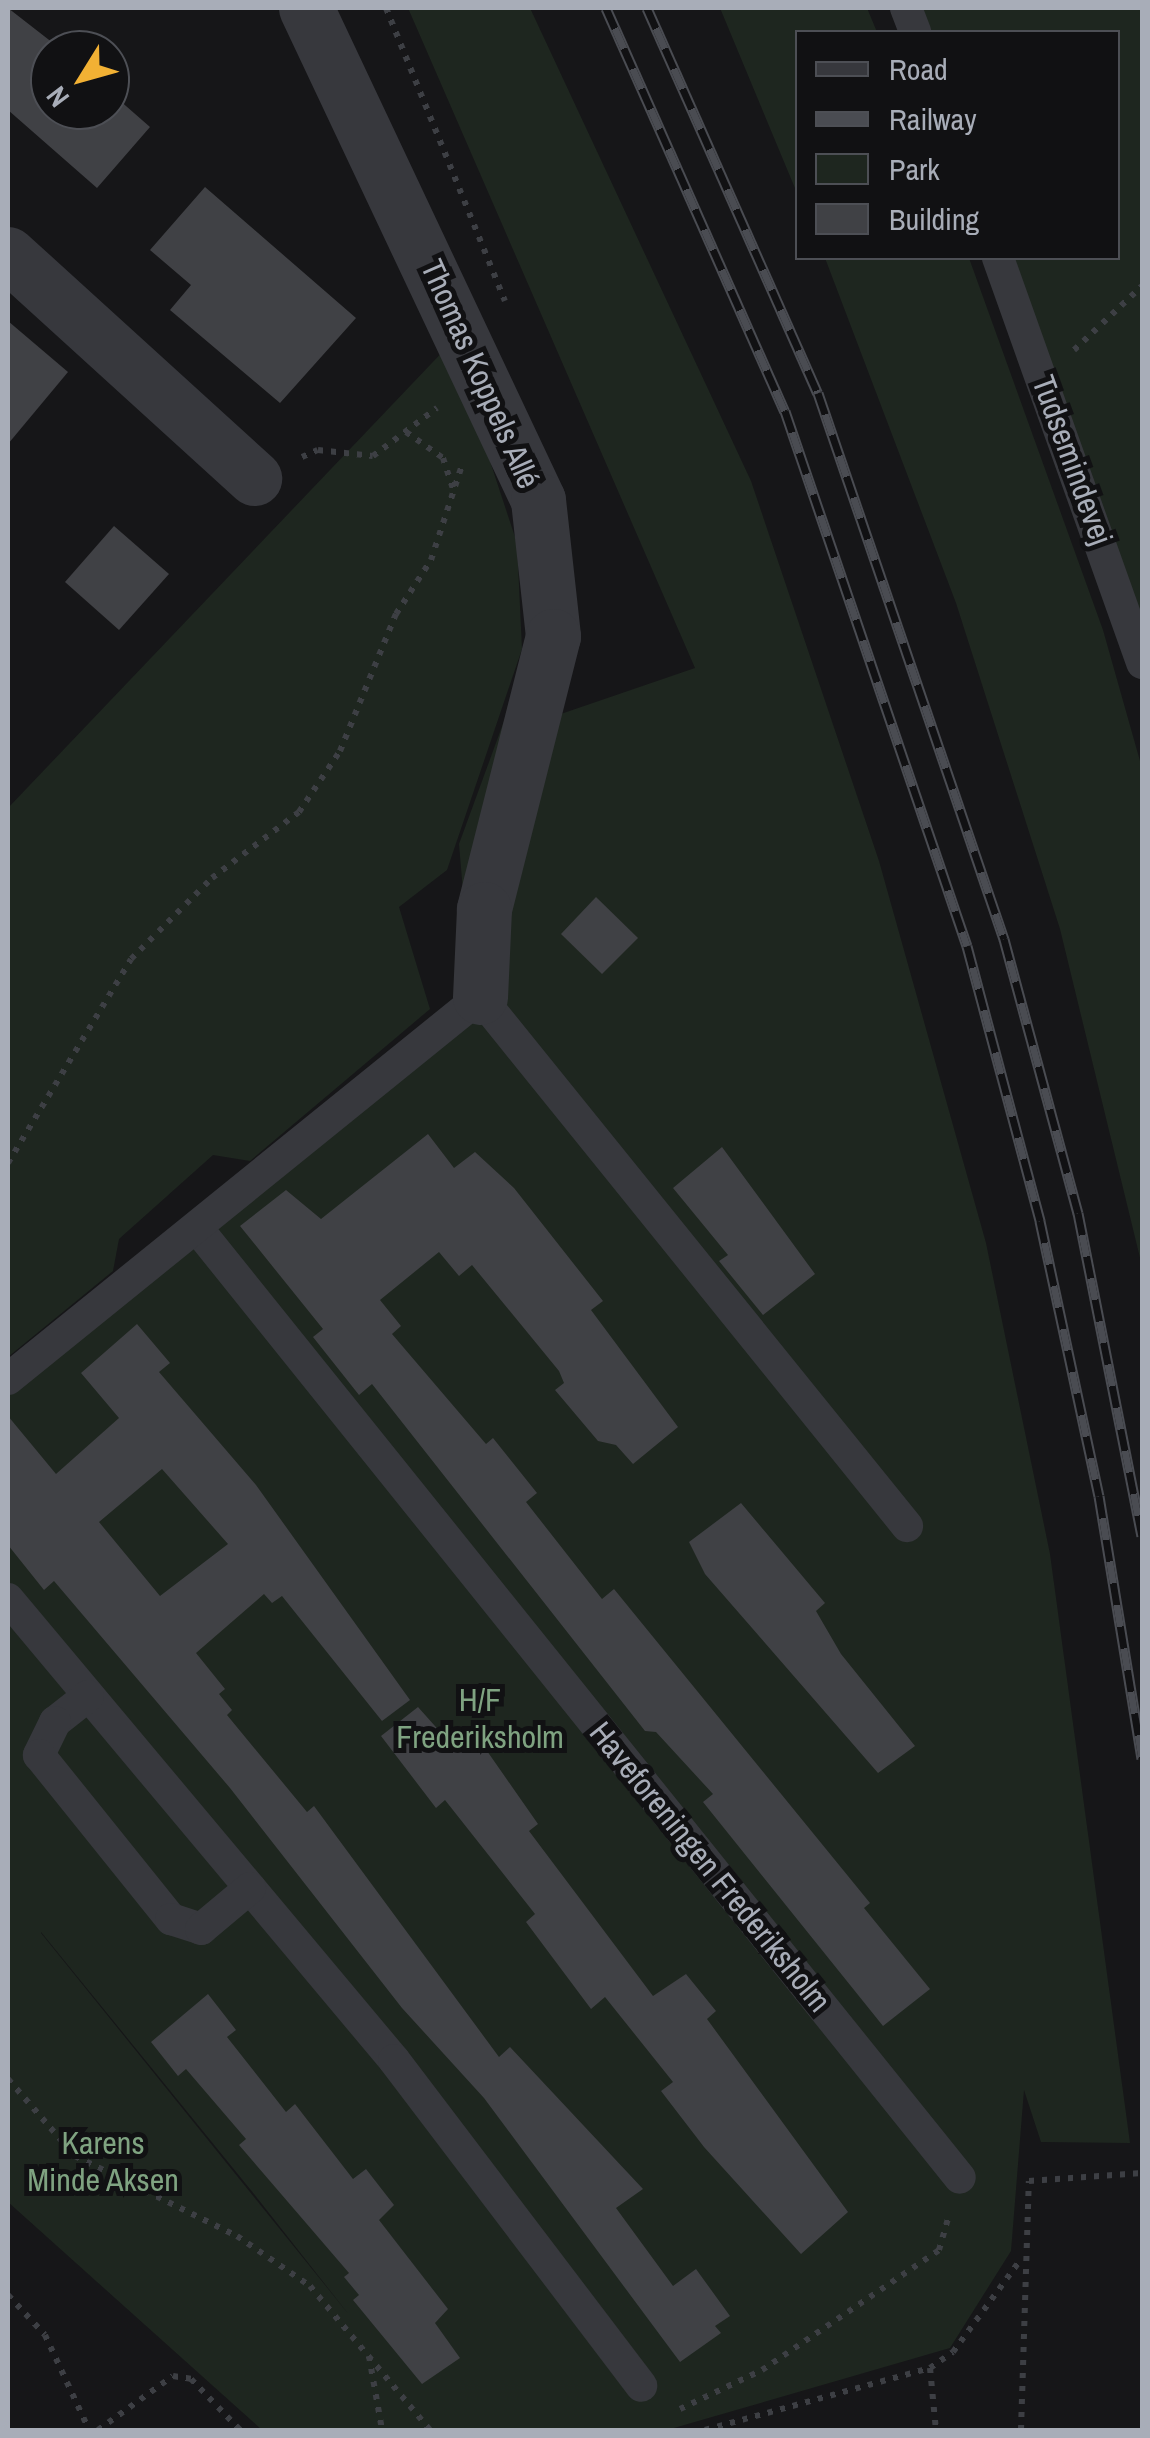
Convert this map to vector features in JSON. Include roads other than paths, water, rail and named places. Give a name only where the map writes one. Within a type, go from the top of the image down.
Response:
[{"type":"street","name":"Thomas Koppels Allé","points":[[306,8],[483,374],[538,500],[552,636],[487,892],[480,997]]},
{"type":"street","points":[[8,254],[254,478]]},
{"type":"lane","name":"Tudsemindevej","points":[[999,260],[1142,664]]},
{"type":"lane","points":[[8,1378],[480,997],[908,1526]]},
{"type":"lane","name":"Haveforeningen Frederiksholm","points":[[196,1228],[960,2178]]},
{"type":"lane","points":[[8,1599],[394,2060],[641,2386]]},
{"type":"lane","points":[[88,1696],[56,1722],[39,1756],[171,1919],[201,1929],[250,1888]]},
{"type":"railway","points":[[606,8],[785,411],[967,946],[1040,1221],[1099,1496],[1142,1759]]},
{"type":"railway","points":[[647,8],[818,393],[1004,939],[1078,1213],[1142,1536]]},
{"type":"park label","name":"H/F Frederiksholm","points":[[480,1720]]},
{"type":"park label","name":"Karens Minde Aksen","points":[[103,2162]]}]
